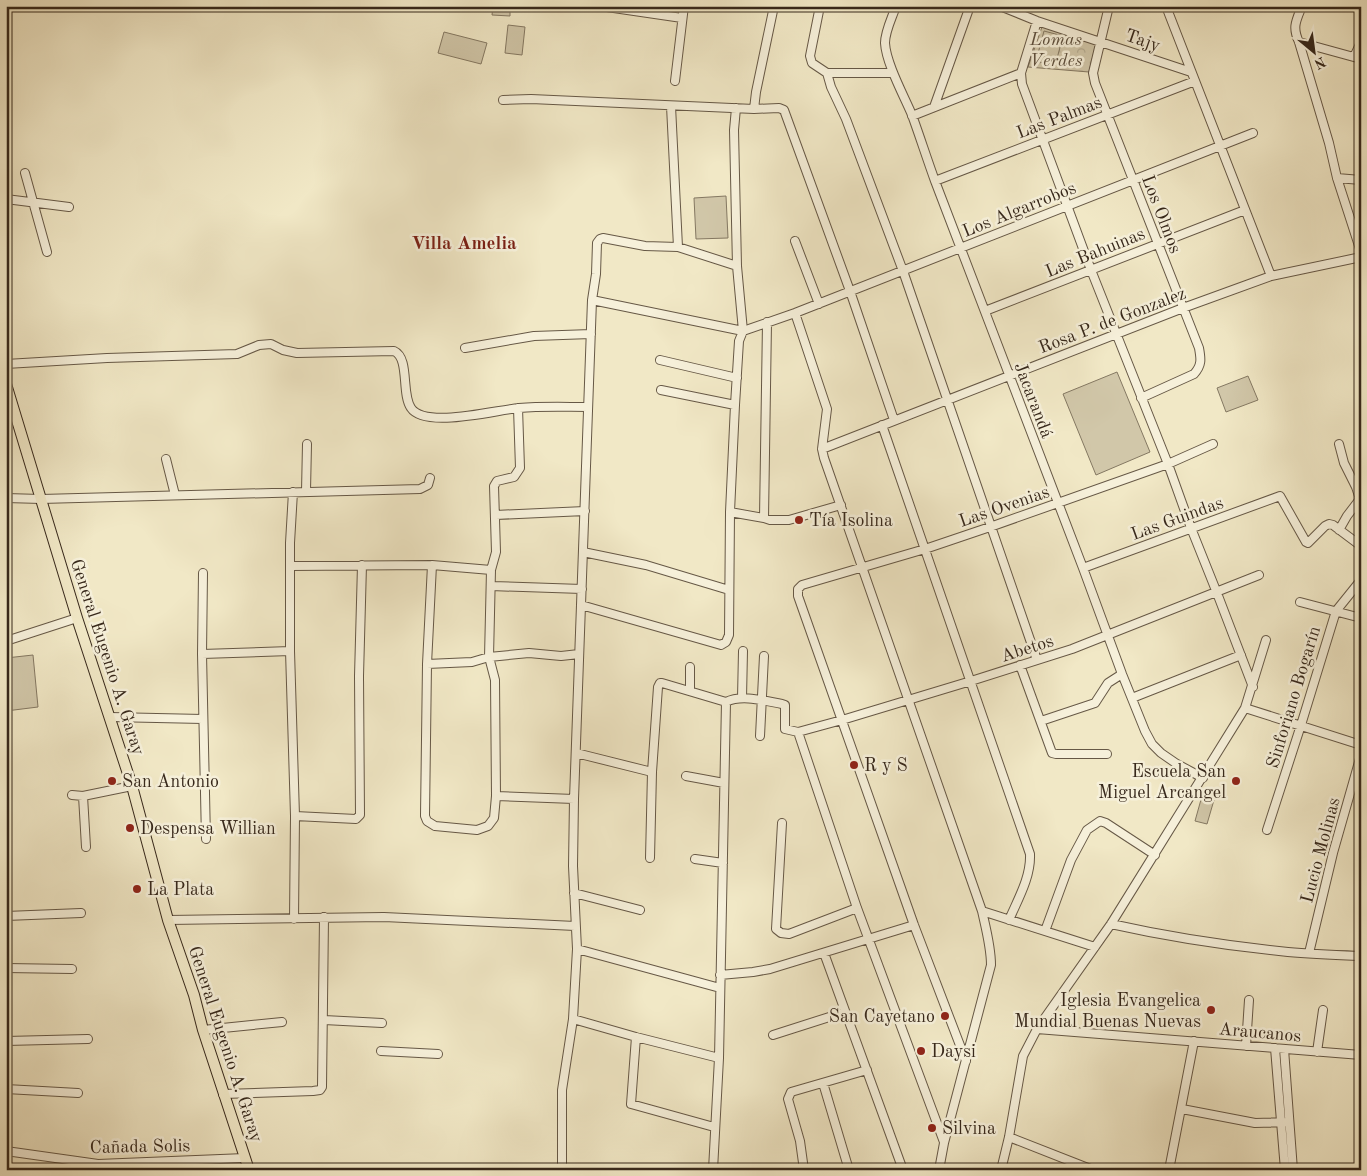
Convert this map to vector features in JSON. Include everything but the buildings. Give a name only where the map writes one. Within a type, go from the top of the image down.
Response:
[{"type":"main road","name":"General Eugenio A. Garay","points":[[6,384],[77,618],[132,786],[168,920],[194,995],[223,1094],[249,1170]]},
{"type":"street","points":[[600,6],[682,18]]},
{"type":"street","points":[[675,81],[684,6]]},
{"type":"street","points":[[754,109],[774,6]]},
{"type":"street","points":[[820,6],[810,56],[812,63],[827,73],[894,73]]},
{"type":"street","name":"Jacarandá","points":[[896,6],[886,33],[886,51],[1084,568],[1122,674],[1152,744],[1161,753],[1202,778]]},
{"type":"street","points":[[934,107],[970,6]]},
{"type":"street","name":"Tajy","points":[[1000,6],[1191,72]]},
{"type":"street","name":"Los Olmos","points":[[1109,6],[1093,73],[1095,83],[1199,348],[1201,358],[1199,368],[1194,374],[1141,398]]},
{"type":"street","points":[[1166,6],[1271,276]]},
{"type":"street","points":[[1302,6],[1295,27],[1296,34],[1329,143],[1337,178],[1361,252]]},
{"type":"street","points":[[1037,20],[1021,73],[1022,84],[1091,270],[1168,464],[1253,687]]},
{"type":"street","points":[[1299,42],[1358,58],[1361,42]]},
{"type":"street","points":[[827,73],[839,107],[846,118],[948,399],[990,527],[1037,660]]},
{"type":"street","points":[[912,116],[1021,73]]},
{"type":"street","name":"Las Palmas","points":[[935,181],[1195,81]]},
{"type":"street","points":[[503,100],[754,109],[779,108],[784,110],[850,291],[894,420]]},
{"type":"street","points":[[671,106],[678,247]]},
{"type":"street","points":[[581,605],[721,645],[726,642],[729,635],[730,512],[736,378],[739,341],[742,331],[734,130],[736,108]]},
{"type":"street","name":"Los Algarrobos","points":[[742,331],[795,313],[1253,133]]},
{"type":"street","points":[[25,173],[47,252]]},
{"type":"street","points":[[1337,178],[1361,180]]},
{"type":"street","points":[[6,199],[69,207]]},
{"type":"street","name":"Las Bahuinas","points":[[985,311],[1245,210]]},
{"type":"street","points":[[562,1170],[562,1090],[573,1019],[576,949],[573,866],[574,799],[592,300],[596,274],[597,243],[604,238],[645,246],[678,247],[738,266]]},
{"type":"street","points":[[795,241],[818,304]]},
{"type":"street","name":"Rosa P. de Gonzalez","points":[[822,448],[1183,308],[1271,276],[1361,257]]},
{"type":"street","points":[[592,300],[742,331]]},
{"type":"street","points":[[795,313],[827,409],[822,448],[824,458],[982,911],[989,939],[991,965],[938,1170]]},
{"type":"street","points":[[764,518],[767,322]]},
{"type":"street","points":[[465,348],[534,336],[591,334]]},
{"type":"street","points":[[6,364],[107,358],[238,354],[260,345],[271,344],[283,350],[296,353],[394,352],[400,355],[403,362],[406,396],[411,409],[427,418],[449,418],[518,408],[588,407]]},
{"type":"street","points":[[660,360],[736,378]]},
{"type":"street","points":[[662,390],[735,405]]},
{"type":"street","points":[[432,565],[427,664],[424,816],[427,821],[435,826],[477,830],[488,826],[494,818],[496,796],[495,680],[489,657],[491,570],[496,552],[495,484],[497,481],[514,477],[520,468],[518,408]]},
{"type":"street","points":[[882,425],[1030,854],[1031,864],[1028,876],[1009,920]]},
{"type":"street","points":[[306,491],[307,444]]},
{"type":"street","name":"Las Ovenias","points":[[842,720],[798,596],[798,590],[802,584],[925,549],[990,527],[1168,464],[1213,444]]},
{"type":"street","points":[[1338,444],[1360,499],[1346,516],[1339,530],[1361,546]]},
{"type":"street","points":[[166,459],[175,495]]},
{"type":"street","points":[[6,498],[41,499],[420,489],[428,485],[430,478]]},
{"type":"street","points":[[292,492],[290,651],[295,816],[294,919]]},
{"type":"street","name":"Las Guindas","points":[[1084,568],[1280,496],[1306,542],[1310,541],[1329,524],[1339,530]]},
{"type":"street","points":[[730,512],[770,520],[789,520],[840,505]]},
{"type":"street","points":[[496,515],[585,511]]},
{"type":"street","points":[[583,552],[646,565],[729,590]]},
{"type":"street","points":[[295,816],[356,819],[360,815],[359,676],[362,565]]},
{"type":"street","points":[[290,566],[432,565],[491,570]]},
{"type":"street","points":[[203,573],[202,654],[206,839]]},
{"type":"street","name":"Abetos","points":[[798,732],[970,682],[1072,649],[1259,575]]},
{"type":"street","name":"Sinforiano Bogarín","points":[[1267,830],[1336,611],[1361,580]]},
{"type":"street","points":[[491,586],[582,589]]},
{"type":"street","points":[[1300,602],[1361,618]]},
{"type":"street","points":[[6,641],[77,618]]},
{"type":"street","points":[[1001,1170],[1023,1056],[1028,1044],[1036,1029],[1111,924],[1246,708],[1266,640]]},
{"type":"street","points":[[202,654],[290,651]]},
{"type":"street","points":[[742,698],[743,651]]},
{"type":"street","points":[[427,664],[472,662],[489,657],[529,653],[561,656],[580,654]]},
{"type":"street","points":[[1132,698],[1241,655]]},
{"type":"street","points":[[760,736],[764,656]]},
{"type":"street","points":[[1020,665],[1052,753],[1107,754]]},
{"type":"street","points":[[690,666],[690,691]]},
{"type":"street","points":[[1041,721],[1095,702],[1108,683],[1122,674]]},
{"type":"street","points":[[650,858],[652,772],[658,685],[662,683],[726,702],[742,698],[784,704],[785,729],[798,732],[857,908],[944,1143]]},
{"type":"street","points":[[713,1170],[719,1058],[726,702]]},
{"type":"street","points":[[1246,708],[1361,745]]},
{"type":"street","points":[[110,716],[203,719]]},
{"type":"street","points":[[842,720],[914,925],[966,1061]]},
{"type":"street","points":[[576,753],[652,772]]},
{"type":"street","name":"Lucio Molinas","points":[[1310,953],[1334,853],[1361,755]]},
{"type":"street","points":[[686,776],[724,783]]},
{"type":"street","points":[[72,795],[83,796],[132,786]]},
{"type":"street","points":[[83,796],[86,846]]},
{"type":"street","points":[[496,796],[574,799]]},
{"type":"street","points":[[1045,931],[1071,860],[1083,836],[1094,824],[1100,821],[1106,823],[1155,855]]},
{"type":"street","points":[[782,823],[776,929],[781,934],[789,934],[857,908]]},
{"type":"street","points":[[695,859],[723,863]]},
{"type":"street","points":[[574,892],[640,910]]},
{"type":"street","points":[[982,911],[1095,947]]},
{"type":"street","points":[[6,916],[81,913]]},
{"type":"street","points":[[223,1094],[320,1090],[323,1084],[324,917]]},
{"type":"street","points":[[168,920],[384,917],[575,926]]},
{"type":"street","points":[[1111,924],[1229,945],[1290,952],[1361,956]]},
{"type":"street","points":[[720,975],[770,969],[914,925]]},
{"type":"street","points":[[576,949],[720,988]]},
{"type":"street","points":[[824,953],[903,1170]]},
{"type":"street","points":[[6,968],[72,968]]},
{"type":"street","points":[[1246,1046],[1249,1000]]},
{"type":"street","points":[[1317,1052],[1323,1010]]},
{"type":"street","points":[[773,1035],[845,1012]]},
{"type":"street","points":[[573,1019],[719,1058]]},
{"type":"street","points":[[324,1020],[382,1023]]},
{"type":"street","points":[[203,1030],[282,1022]]},
{"type":"street","name":"Araucanos","points":[[1036,1029],[1361,1055]]},
{"type":"street","points":[[636,1037],[631,1104],[714,1127]]},
{"type":"street","points":[[6,1041],[88,1039]]},
{"type":"street","points":[[1169,1170],[1194,1042]]},
{"type":"street","points":[[1275,1048],[1284,1170]]},
{"type":"street","points":[[1284,1049],[1293,1170]]},
{"type":"street","points":[[382,1051],[438,1054]]},
{"type":"street","points":[[804,1170],[800,1141],[788,1099],[791,1092],[867,1070]]},
{"type":"street","points":[[823,1083],[849,1170]]},
{"type":"street","points":[[6,1089],[78,1093]]},
{"type":"street","points":[[1182,1109],[1250,1122],[1290,1121]]},
{"type":"street","points":[[1008,1137],[1090,1169]]},
{"type":"street","name":"Cañada Solis","points":[[6,1151],[98,1164],[245,1158]]},
{"type":"green space","points":[[493,6],[510,6],[510,16],[492,15]]},
{"type":"green space","name":"Lomas Verdes","points":[[1043,24],[1096,43],[1089,72],[1028,67]]},
{"type":"green space","points":[[508,25],[525,27],[522,55],[505,53]]},
{"type":"green space","points":[[1044,31],[1063,36],[1055,66],[1036,61]]},
{"type":"green space","points":[[444,32],[487,43],[481,64],[438,53]]},
{"type":"green space","points":[[726,196],[728,238],[696,239],[694,198]]},
{"type":"green space","points":[[1117,372],[1150,452],[1096,475],[1063,394]]},
{"type":"green space","points":[[1248,376],[1258,400],[1226,412],[1217,388]]},
{"type":"green space","points":[[33,655],[38,707],[6,711],[6,658]]},
{"type":"green space","points":[[1202,796],[1214,800],[1207,824],[1195,821]]},
{"type":"place","name":"Tía Isolina","points":[[799,520]]},
{"type":"place","name":"R y S","points":[[854,765]]},
{"type":"place","name":"San Antonio","points":[[112,781]]},
{"type":"place","name":"Escuela San Miguel Arcangel","points":[[1236,781]]},
{"type":"place","name":"Despensa Willian","points":[[130,828]]},
{"type":"place","name":"La Plata","points":[[137,889]]},
{"type":"place","name":"Iglesia Evangelica Mundial Buenas Nuevas","points":[[1211,1010]]},
{"type":"place","name":"San Cayetano","points":[[945,1016]]},
{"type":"place","name":"Daysi","points":[[921,1051]]},
{"type":"place","name":"Silvina","points":[[932,1128]]},
{"type":"district","name":"Villa Amelia","points":[[464,242]]}]
